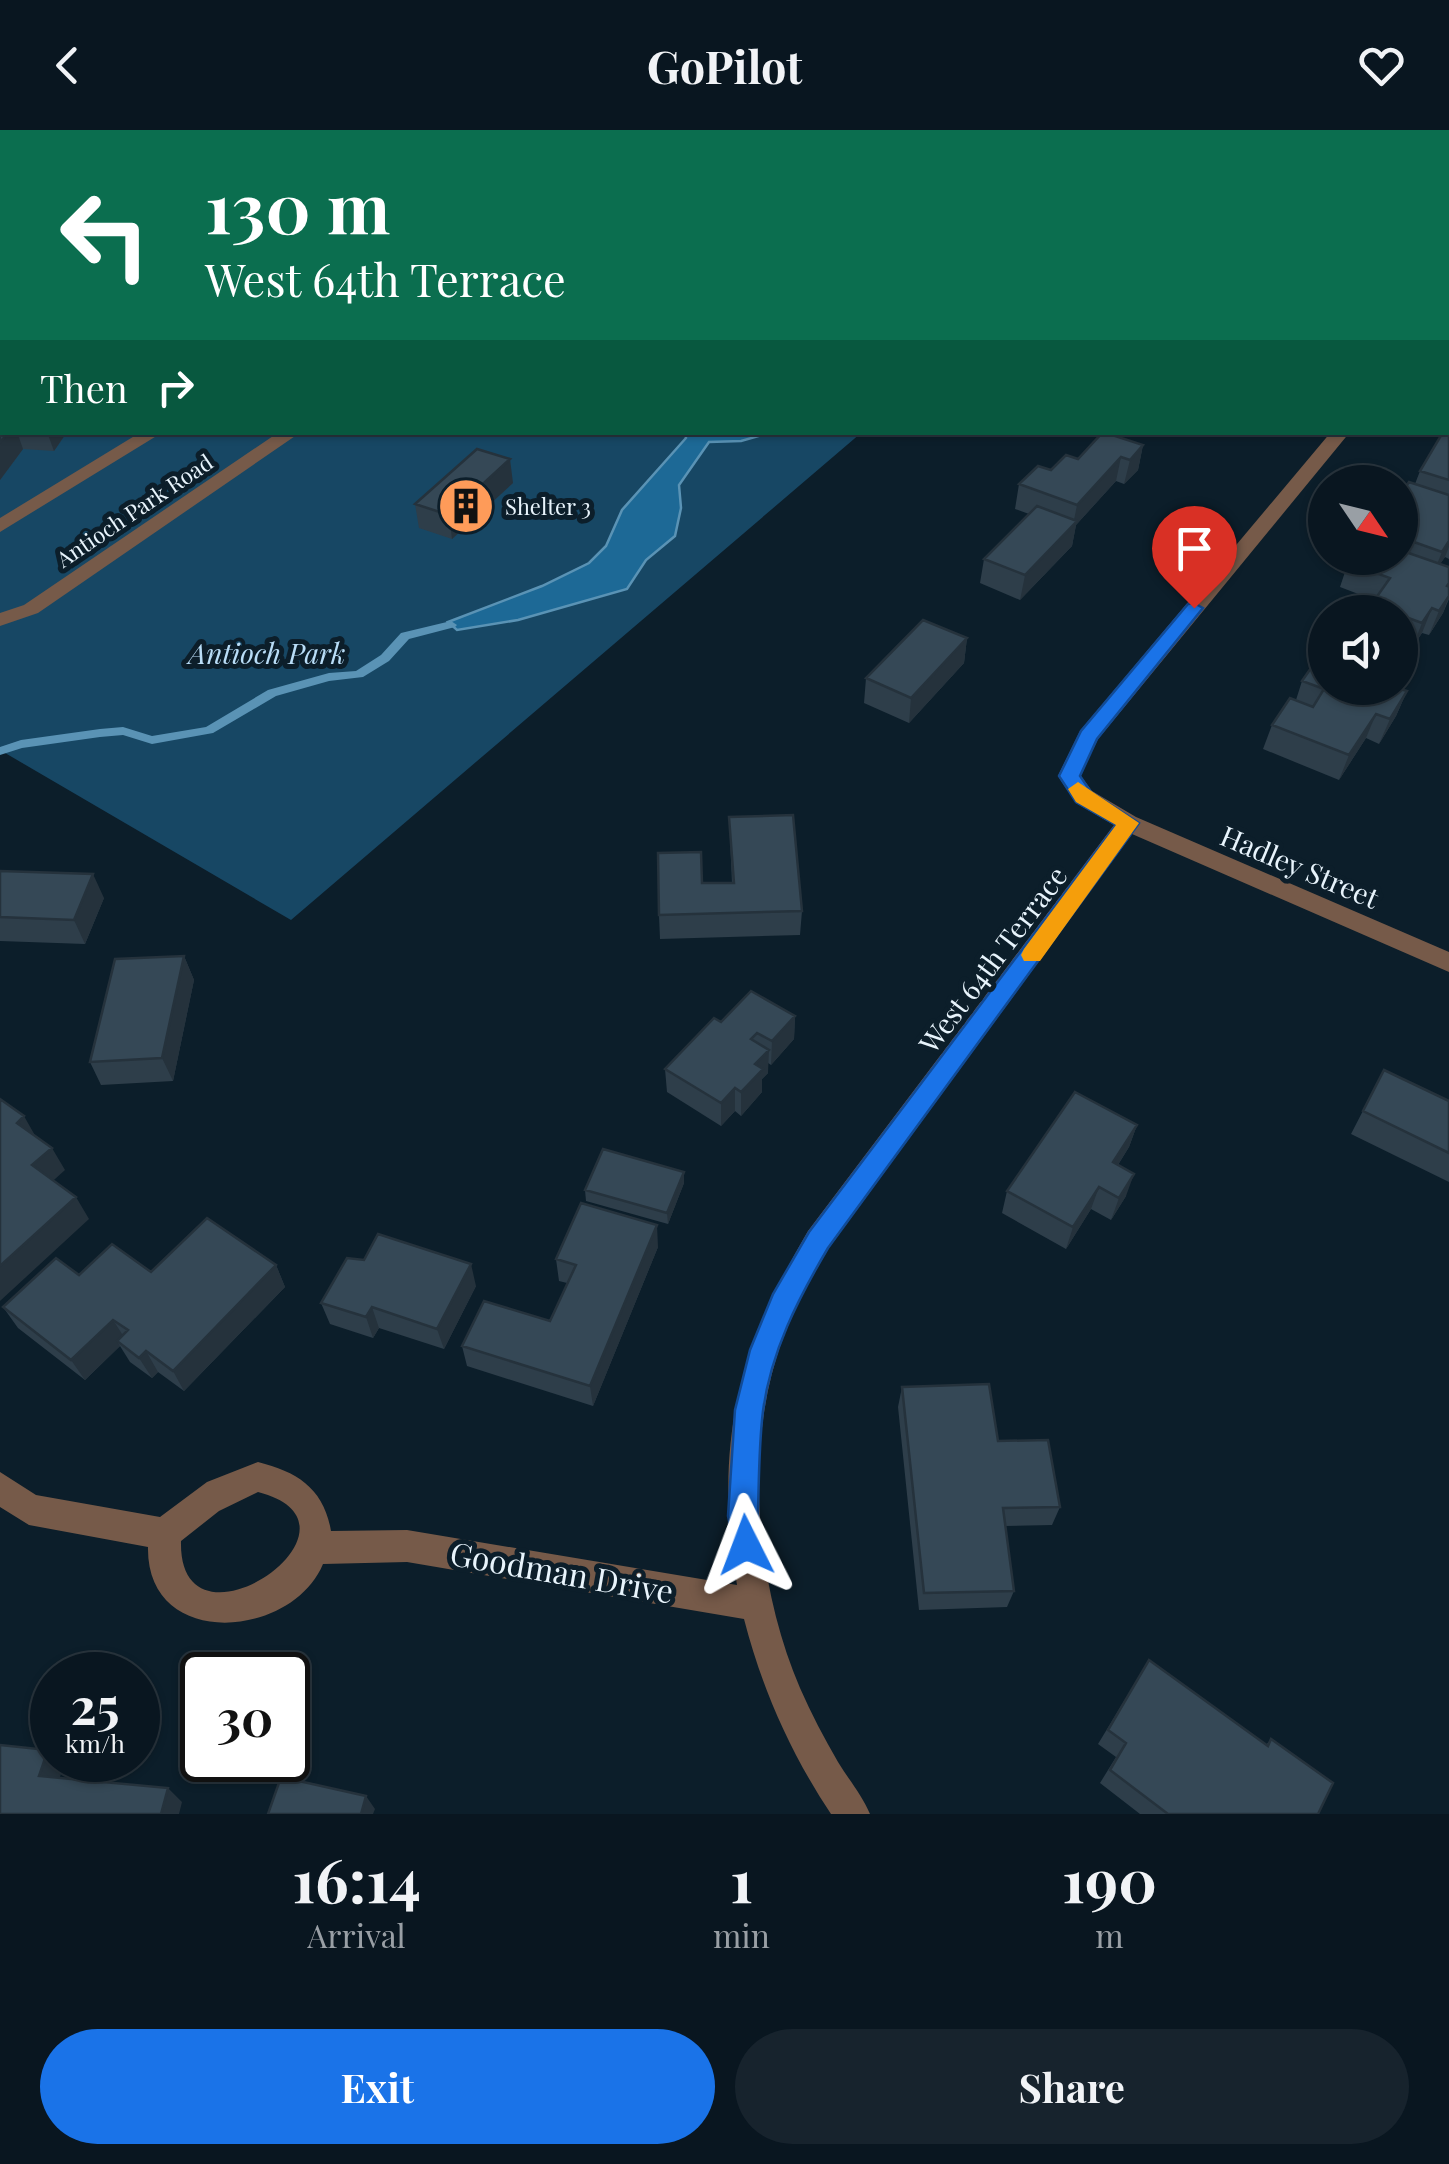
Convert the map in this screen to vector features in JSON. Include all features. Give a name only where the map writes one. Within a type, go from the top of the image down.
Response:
[{"type":"street","name":"Antioch Park Road","points":[[0,526],[149,435]]},
{"type":"street","name":"Antioch Park Road","points":[[0,620],[31,609],[288,435]]},
{"type":"street","points":[[1128,823],[1084,797],[1069,776],[1088,736],[1339,435]]},
{"type":"street","name":"Hadley Street","points":[[1128,823],[1449,963]]},
{"type":"street","name":"West 64th Terrace","points":[[754,1604],[743,1516],[749,1410],[764,1350],[787,1294],[818,1240],[1128,823]]},
{"type":"street","points":[[258,1477],[284,1483],[304,1498],[316,1523],[316,1548],[290,1582],[266,1598],[207,1610],[182,1594],[166,1568],[165,1534],[200,1501],[258,1477]]},
{"type":"street","points":[[0,1487],[29,1510],[165,1534]]},
{"type":"street","name":"Goodman Drive","points":[[316,1548],[407,1546],[754,1604]]},
{"type":"street","points":[[754,1604],[781,1692],[820,1770],[852,1814]]},
{"type":"green space","name":"Antioch Park","points":[[0,435],[859,435],[291,920],[0,750]]},
{"type":"shaded area","points":[[685,435],[762,435],[741,441],[709,442],[679,485],[681,508],[675,536],[646,560],[627,589],[518,620],[457,630],[448,622],[542,586],[589,563],[606,546],[622,510]]},
{"type":"building","points":[[1100,435],[1143,445],[1130,460],[1121,457],[1077,505],[1019,484],[1038,466],[1051,470],[1066,455],[1078,459]]},
{"type":"building","points":[[1441,435],[1449,435],[1449,480],[1420,471]]},
{"type":"building","points":[[477,449],[510,459],[449,515],[415,504]]},
{"type":"building","points":[[1418,485],[1449,495],[1449,541],[1442,552],[1418,543]]},
{"type":"building","points":[[1037,506],[1077,521],[1025,575],[984,559]]},
{"type":"building","points":[[1418,556],[1449,567],[1449,596],[1439,611],[1432,608],[1422,623],[1418,622],[1418,595],[1378,595],[1390,578],[1382,575],[1418,575]]},
{"type":"building","points":[[923,620],[967,638],[911,698],[866,678]]},
{"type":"building","points":[[1290,698],[1313,707],[1398,705],[1390,719],[1376,714],[1349,755],[1272,725]]},
{"type":"building","points":[[793,815],[802,911],[659,915],[658,853],[701,852],[702,883],[734,883],[729,817]]},
{"type":"building","points":[[0,871],[93,874],[74,920],[0,917]]},
{"type":"building","points":[[184,956],[162,1058],[90,1062],[115,959]]},
{"type":"building","points":[[751,991],[795,1016],[772,1041],[757,1033],[751,1039],[769,1050],[755,1064],[763,1069],[741,1092],[735,1088],[721,1103],[665,1069],[714,1018],[721,1022]]},
{"type":"building","points":[[1384,1070],[1449,1101],[1449,1153],[1363,1111]]},
{"type":"building","points":[[1075,1092],[1137,1125],[1113,1162],[1134,1174],[1119,1198],[1099,1187],[1073,1227],[1007,1191]]},
{"type":"building","points":[[0,1099],[24,1116],[17,1123],[52,1148],[32,1165],[76,1197],[0,1266]]},
{"type":"building","points":[[603,1149],[684,1172],[667,1213],[585,1190]]},
{"type":"building","points":[[581,1203],[657,1225],[590,1386],[462,1346],[484,1301],[550,1321],[576,1265],[556,1259]]},
{"type":"building","points":[[207,1218],[276,1265],[173,1371],[146,1351],[139,1358],[117,1341],[128,1330],[113,1320],[71,1360],[3,1307],[56,1258],[79,1275],[112,1244],[151,1272]]},
{"type":"building","points":[[378,1234],[471,1264],[437,1329],[372,1307],[366,1317],[321,1303],[347,1258],[364,1260]]},
{"type":"building","points":[[989,1384],[998,1441],[1048,1440],[1060,1507],[1003,1508],[1014,1591],[924,1593],[902,1387]]},
{"type":"building","points":[[1149,1660],[1268,1746],[1271,1739],[1333,1783],[1318,1814],[1168,1814],[1110,1770],[1126,1743],[1108,1730]]},
{"type":"building","points":[[0,1745],[30,1748],[30,1782],[104,1782],[168,1788],[161,1814],[0,1814]]},
{"type":"building","points":[[279,1782],[303,1782],[366,1796],[361,1814],[268,1814]]},
{"type":"waterway","points":[[0,751],[21,744],[100,733],[123,731],[152,740],[209,730],[272,693],[329,677],[359,674],[385,658],[405,636],[451,625]]},
{"type":"slow traffic","points":[[1032,955],[1128,823],[1084,797],[1078,789]]},
{"type":"place","name":"Shelter 3","points":[[466,506]]},
{"type":"route","points":[[746,1545],[743,1516],[749,1410],[764,1350],[787,1294],[818,1240],[1128,823],[1084,797],[1069,776],[1088,736],[1194,608]]}]
